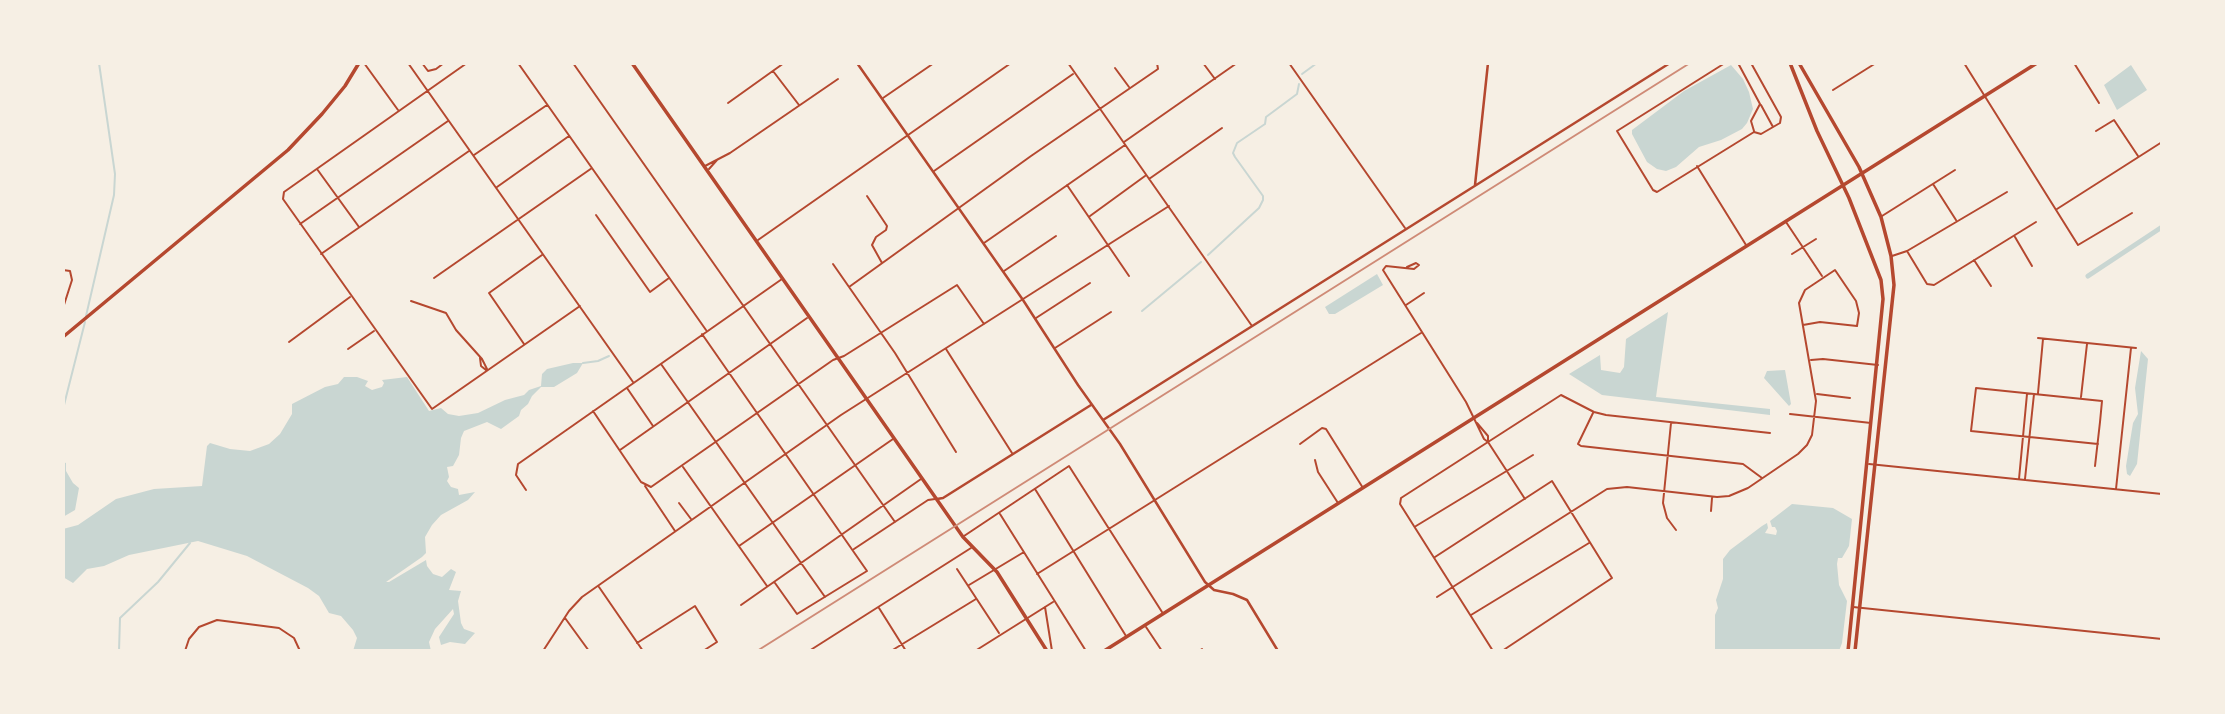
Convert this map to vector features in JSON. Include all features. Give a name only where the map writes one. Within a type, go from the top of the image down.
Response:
[{"type":"main road","points":[[63,337],[288,150],[323,114],[362,63]]},
{"type":"main road","points":[[632,63],[963,537],[995,569],[1047,651]]},
{"type":"main road","points":[[1790,63],[1817,131],[1843,184],[1881,281],[1883,299],[1848,651]]},
{"type":"main road","points":[[1799,63],[1861,173],[1881,217],[1891,256],[1894,285],[1855,651]]},
{"type":"main road","points":[[1104,651],[1475,421],[1843,184],[2037,63]]},
{"type":"main road","points":[[1878,365],[1886,365]]},
{"type":"street","points":[[362,63],[399,111]]},
{"type":"street","points":[[408,63],[634,382]]},
{"type":"street","points":[[422,63],[428,71],[444,63]]},
{"type":"street","points":[[467,63],[284,192],[283,199],[432,409],[580,306]]},
{"type":"street","points":[[518,63],[706,330]]},
{"type":"street","points":[[573,63],[895,522]]},
{"type":"street","points":[[729,103],[784,63]]},
{"type":"street","points":[[857,63],[1036,318],[1091,405],[1121,444],[1209,587],[1220,593],[1247,600],[1278,651]]},
{"type":"street","points":[[882,99],[934,63]]},
{"type":"street","points":[[758,241],[1011,63]]},
{"type":"street","points":[[1068,63],[1253,327]]},
{"type":"street","points":[[1203,63],[1215,79]]},
{"type":"street","points":[[983,244],[1237,63]]},
{"type":"street","points":[[1289,63],[1406,230]]},
{"type":"street","points":[[1475,186],[1488,63]]},
{"type":"street","points":[[1103,421],[1670,63]]},
{"type":"street","points":[[1726,63],[1617,131],[1653,190],[1657,192],[1754,132],[1761,134],[1780,122],[1781,117],[1751,63]]},
{"type":"street","points":[[1738,63],[1773,127]]},
{"type":"street","points":[[1833,90],[1875,63]]},
{"type":"street","points":[[1964,63],[2076,241],[2081,245],[2132,213]]},
{"type":"street","points":[[2074,63],[2099,103]]},
{"type":"street","points":[[849,288],[1099,108],[1158,69],[1158,64]]},
{"type":"street","points":[[1115,68],[1130,88]]},
{"type":"street","points":[[773,71],[800,105]]},
{"type":"street","points":[[933,172],[1074,72]]},
{"type":"street","points":[[706,168],[838,79]]},
{"type":"street","points":[[474,156],[547,104]]},
{"type":"street","points":[[1754,132],[1752,121],[1760,104]]},
{"type":"street","points":[[2096,131],[2114,120],[2138,157]]},
{"type":"street","points":[[300,225],[449,121]]},
{"type":"street","points":[[1149,179],[1222,128]]},
{"type":"street","points":[[496,187],[569,136]]},
{"type":"street","points":[[2056,210],[2162,142]]},
{"type":"street","points":[[321,254],[470,151]]},
{"type":"street","points":[[1698,166],[1746,246]]},
{"type":"street","points":[[434,278],[592,167]]},
{"type":"street","points":[[317,168],[360,228]]},
{"type":"street","points":[[1881,217],[1955,170]]},
{"type":"street","points":[[1089,216],[1147,175]]},
{"type":"street","points":[[1933,184],[1956,220]]},
{"type":"street","points":[[1067,185],[1129,276]]},
{"type":"street","points":[[1891,256],[1908,251],[2007,192]]},
{"type":"street","points":[[867,196],[887,226],[872,245],[882,264]]},
{"type":"street","points":[[543,651],[576,602],[598,586],[866,399],[1169,206]]},
{"type":"street","points":[[596,215],[650,292],[670,278]]},
{"type":"street","points":[[1785,221],[1823,277]]},
{"type":"street","points":[[1908,251],[1930,286],[2036,222]]},
{"type":"street","points":[[2014,235],[2032,266]]},
{"type":"street","points":[[1003,272],[1056,236]]},
{"type":"street","points":[[1792,254],[1816,239]]},
{"type":"street","points":[[525,345],[489,293],[543,254]]},
{"type":"street","points":[[1974,260],[1991,286]]},
{"type":"street","points":[[833,264],[957,452]]},
{"type":"street","points":[[1406,267],[1386,266],[1383,269],[1525,499]]},
{"type":"street","points":[[63,270],[70,271],[72,275],[64,305]]},
{"type":"street","points":[[1437,597],[1607,489],[1627,487],[1712,497],[1729,496],[1748,488],[1798,454],[1807,445],[1815,416],[1816,394],[1810,360],[1803,325],[1799,303],[1805,290],[1835,270],[1856,301],[1857,326],[1820,322],[1803,325]]},
{"type":"street","points":[[526,490],[516,475],[518,464],[783,278]]},
{"type":"street","points":[[1036,318],[1090,283]]},
{"type":"street","points":[[647,487],[655,486],[838,358],[957,285],[984,324]]},
{"type":"street","points":[[1405,305],[1424,293]]},
{"type":"street","points":[[289,342],[351,296]]},
{"type":"street","points":[[411,301],[446,313],[456,330],[480,357],[481,366],[488,370]]},
{"type":"street","points":[[1054,349],[1111,312]]},
{"type":"street","points":[[619,450],[810,317]]},
{"type":"street","points":[[348,349],[375,330]]},
{"type":"street","points":[[1037,574],[1421,333]]},
{"type":"street","points":[[702,334],[867,570],[797,614],[775,583]]},
{"type":"street","points":[[2038,338],[2136,348]]},
{"type":"street","points":[[2038,394],[2043,339]]},
{"type":"street","points":[[2081,398],[2087,343]]},
{"type":"street","points":[[2116,489],[2131,348]]},
{"type":"street","points":[[946,349],[1012,454]]},
{"type":"street","points":[[1810,360],[1878,365]]},
{"type":"street","points":[[661,363],[826,597]]},
{"type":"street","points":[[626,387],[653,426]]},
{"type":"street","points":[[2095,466],[2098,444],[2102,401],[1976,388],[1971,431],[2098,444]]},
{"type":"street","points":[[2019,479],[2027,393]]},
{"type":"street","points":[[1816,394],[1850,397]]},
{"type":"street","points":[[2025,480],[2034,394]]},
{"type":"street","points":[[1493,651],[1401,504],[1400,499],[1403,496],[1561,395],[1594,412],[1770,433]]},
{"type":"street","points":[[853,550],[928,500],[943,498],[1091,405]]},
{"type":"street","points":[[593,411],[676,532]]},
{"type":"street","points":[[1594,412],[1578,444],[1591,448],[1743,464],[1762,478]]},
{"type":"street","points":[[1790,414],[1872,423]]},
{"type":"street","points":[[1671,422],[1663,503],[1667,518],[1676,530]]},
{"type":"street","points":[[1300,444],[1322,428],[1326,429],[1364,488]]},
{"type":"street","points":[[739,546],[893,438]]},
{"type":"street","points":[[1415,527],[1533,455]]},
{"type":"street","points":[[1315,460],[1318,472],[1339,504]]},
{"type":"street","points":[[1867,464],[2162,494]]},
{"type":"street","points":[[963,537],[1069,466],[1164,615]]},
{"type":"street","points":[[682,467],[768,587]]},
{"type":"street","points":[[741,605],[922,479]]},
{"type":"street","points":[[1434,558],[1552,481],[1612,578],[1502,651]]},
{"type":"street","points":[[1605,483],[1607,489]]},
{"type":"street","points":[[1035,489],[1127,637]]},
{"type":"street","points":[[1711,511],[1712,497]]},
{"type":"street","points":[[678,503],[692,520]]},
{"type":"street","points":[[999,513],[1086,651]]},
{"type":"street","points":[[1471,616],[1590,542]]},
{"type":"street","points":[[809,651],[972,548]]},
{"type":"street","points":[[968,586],[1024,552]]},
{"type":"street","points":[[957,569],[1000,635]]},
{"type":"street","points":[[598,586],[643,651]]},
{"type":"street","points":[[891,651],[976,599]]},
{"type":"street","points":[[975,651],[1054,601]]},
{"type":"street","points":[[1045,606],[1052,651]]},
{"type":"street","points":[[637,643],[695,607],[717,642],[703,651]]},
{"type":"street","points":[[878,607],[906,651]]},
{"type":"street","points":[[1852,607],[2162,639]]},
{"type":"street","points":[[565,617],[589,651]]},
{"type":"street","points":[[185,651],[195,630],[207,622],[217,620],[279,628],[294,638],[300,651]]},
{"type":"street","points":[[1146,626],[1162,651]]},
{"type":"shaded area","points":[[1731,65],[1743,79],[1753,109],[1742,129],[1699,147],[1676,167],[1666,171],[1647,162],[1632,130],[1684,91]]},
{"type":"shaded area","points":[[2131,65],[2147,90],[2117,110],[2104,85]]},
{"type":"shaded area","points":[[1377,274],[1383,285],[1335,314],[1329,314],[1325,307]]},
{"type":"shaded area","points":[[1668,312],[1656,397],[1770,409],[1770,415],[1602,395],[1569,374],[1600,355],[1601,370],[1620,373],[1624,367],[1626,339]]},
{"type":"shaded area","points":[[2141,351],[2148,359],[2137,464],[2130,476],[2126,466],[2133,423],[2138,414],[2135,388]]},
{"type":"shaded area","points":[[583,363],[577,373],[554,387],[541,387],[519,416],[501,429],[487,422],[464,431],[459,455],[453,466],[447,467],[447,481],[451,487],[458,489],[459,495],[475,492],[468,500],[441,515],[432,525],[425,537],[426,553],[386,582],[426,560],[433,574],[442,577],[451,569],[456,572],[449,590],[461,591],[458,601],[461,623],[464,629],[475,633],[465,644],[450,642],[441,645],[439,637],[454,614],[453,609],[435,629],[429,642],[431,651],[353,651],[357,638],[353,630],[341,616],[329,613],[319,596],[308,588],[247,556],[198,541],[129,555],[104,566],[87,569],[73,583],[63,577],[63,529],[78,525],[116,499],[154,489],[202,486],[207,446],[210,443],[250,451],[269,444],[280,434],[292,414],[292,404],[325,387],[338,384],[344,377],[357,377],[368,381],[365,386],[372,390],[382,387],[382,380],[407,377],[429,411],[441,408],[448,414],[459,416],[478,413],[505,400],[524,395],[541,386],[542,374],[547,369]]},
{"type":"shaded area","points":[[1785,370],[1791,404],[1789,406],[1764,378],[1767,371]]},
{"type":"shaded area","points":[[63,462],[66,463],[66,471],[73,483],[79,488],[75,510],[63,517]]},
{"type":"shaded area","points":[[1792,504],[1833,508],[1852,519],[1849,546],[1842,558],[1838,558],[1837,564],[1839,585],[1847,601],[1839,651],[1715,651],[1715,615],[1718,608],[1716,600],[1723,579],[1723,559],[1730,550],[1767,523],[1765,533],[1776,535],[1777,531],[1770,521]]},
{"type":"waterway","points":[[86,316],[114,195],[115,174],[99,63]]},
{"type":"waterway","points":[[1302,74],[1317,63]]},
{"type":"waterway","points":[[1208,255],[1259,208],[1263,200],[1263,196],[1233,153],[1237,143],[1265,124],[1266,117],[1297,94],[1299,84]]},
{"type":"waterway","points":[[2088,276],[2162,227]]},
{"type":"waterway","points":[[1142,311],[1201,262]]},
{"type":"waterway","points":[[63,409],[85,322]]},
{"type":"waterway","points":[[583,363],[609,356]]},
{"type":"waterway","points":[[119,651],[120,618],[158,582],[190,543]]},
{"type":"railway","points":[[757,651],[1690,63]]}]
